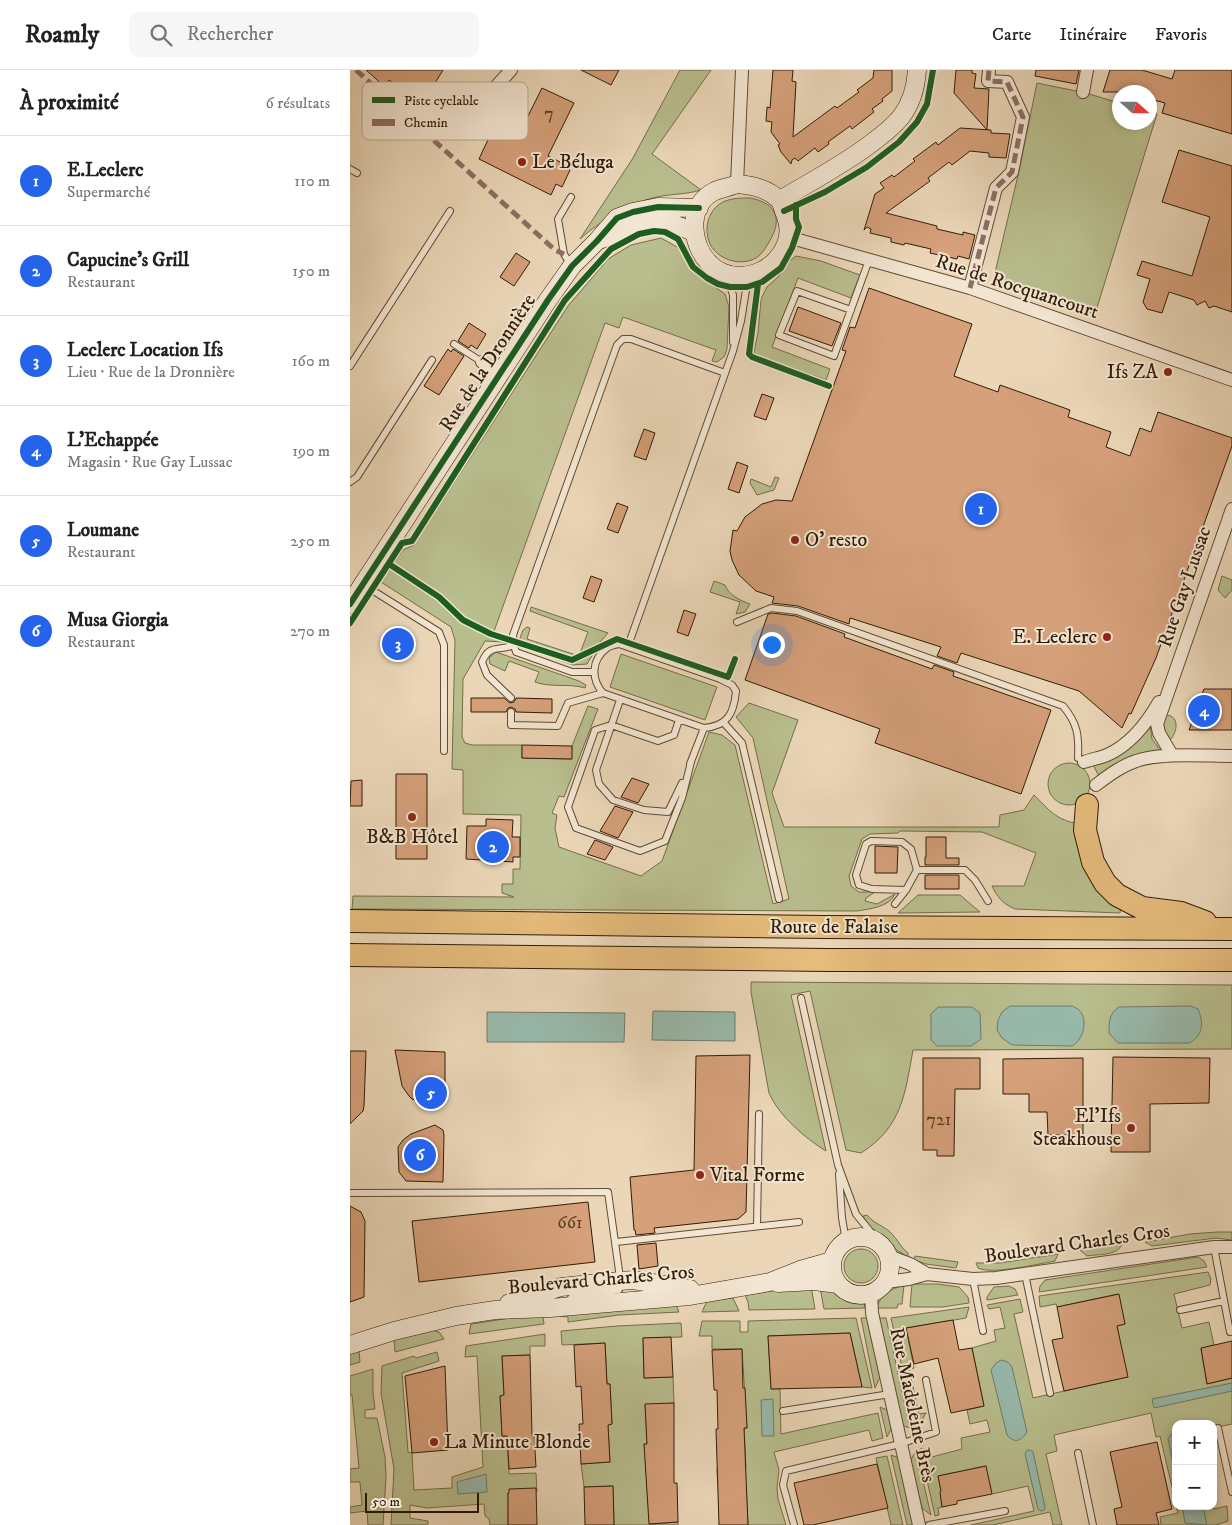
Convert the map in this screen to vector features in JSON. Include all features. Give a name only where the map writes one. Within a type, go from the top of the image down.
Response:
[{"type":"highway","points":[[1092,795],[1085,830],[1093,862],[1105,883],[1117,895],[1142,908],[1182,913],[1227,929]]},
{"type":"highway","name":"Route de Falaise","points":[[350,921],[824,927],[1227,929]]},
{"type":"highway","name":"Route de Falaise","points":[[350,955],[829,960],[1232,960]]},
{"type":"street","points":[[500,82],[511,70]]},
{"type":"street","points":[[737,184],[742,70]]},
{"type":"street","points":[[780,200],[844,164],[886,133],[902,116],[910,102],[917,70]]},
{"type":"street","points":[[970,288],[996,188],[1012,172],[1023,117],[1007,82],[988,81],[989,70]]},
{"type":"street","points":[[1083,92],[1087,70]]},
{"type":"street","points":[[737,184],[749,185],[768,192],[780,200],[788,221],[788,237],[780,256],[768,268],[749,276],[732,276],[713,268],[702,256],[693,232],[694,218],[703,201],[714,192],[737,184]]},
{"type":"street","name":"Rue de la Dronnière","points":[[350,604],[572,266],[617,218],[658,206],[699,208]]},
{"type":"street","name":"Rue de la Dronnière","points":[[597,241],[641,222],[656,219],[676,223],[693,232]]},
{"type":"street","name":"Rue de Rocquancourt","points":[[788,237],[970,288],[1232,380]]},
{"type":"street","points":[[482,362],[500,374]]},
{"type":"street","name":"Rue Gay Lussac","points":[[1172,755],[1159,733],[1157,724],[1232,509]]},
{"type":"street","name":"Rue Gay Lussac","points":[[1081,760],[1107,755],[1128,742],[1151,715],[1172,678]]},
{"type":"street","points":[[1092,795],[1114,772],[1136,761],[1172,755],[1232,756]]},
{"type":"street","points":[[862,1236],[878,1242],[889,1256],[890,1274],[886,1282],[880,1289],[863,1295],[845,1290],[838,1284],[833,1272],[832,1261],[835,1253],[846,1240],[862,1236]]},
{"type":"street","name":"Boulevard Charles Cros","points":[[889,1256],[927,1274],[973,1279],[996,1278],[1214,1247],[1232,1247]]},
{"type":"street","name":"Boulevard Charles Cros","points":[[350,1345],[394,1331],[435,1321],[495,1310],[690,1296],[770,1282],[800,1270],[832,1261]]},
{"type":"street","name":"Boulevard Charles Cros","points":[[886,1282],[927,1274]]},
{"type":"street","name":"Boulevard Charles Cros","points":[[495,1310],[506,1304],[561,1287],[620,1281],[633,1280],[710,1292]]},
{"type":"street","name":"Boulevard Charles Cros","points":[[770,1282],[782,1284],[814,1282],[838,1284]]},
{"type":"street","name":"Rue Madeleine Brès","points":[[872,1293],[872,1313],[919,1525]]},
{"type":"lane","points":[[350,169],[357,173]]},
{"type":"lane","points":[[571,197],[558,218],[564,254],[572,266]]},
{"type":"lane","points":[[350,366],[450,211]]},
{"type":"lane","points":[[851,310],[797,292],[779,335],[834,356],[851,310],[869,260]]},
{"type":"lane","points":[[726,273],[733,296],[733,351]]},
{"type":"lane","points":[[628,646],[733,351],[741,322],[746,290],[755,274]]},
{"type":"lane","points":[[593,672],[572,672],[516,652],[513,635],[617,345],[623,339],[631,339],[725,373]]},
{"type":"lane","points":[[454,344],[482,362]]},
{"type":"lane","points":[[350,482],[357,477],[432,360]]},
{"type":"lane","points":[[363,584],[439,632],[444,644],[444,751]]},
{"type":"lane","points":[[737,622],[771,608],[797,611],[1063,706],[1072,717],[1079,736],[1081,760]]},
{"type":"lane","points":[[619,644],[628,646],[720,679],[732,686],[736,691],[735,703],[730,715],[724,723],[715,727],[704,728],[603,693],[596,685],[593,672],[598,658],[608,648],[619,644]]},
{"type":"lane","points":[[511,698],[487,675],[482,662],[486,653],[495,648],[505,649],[514,645]]},
{"type":"lane","points":[[511,712],[511,726],[558,726],[568,703],[603,693]]},
{"type":"lane","points":[[620,700],[596,770],[599,784],[613,800],[644,810],[668,812],[704,728]]},
{"type":"lane","points":[[679,720],[674,735],[658,742],[611,725],[596,730],[568,807],[576,828],[640,851],[665,841],[682,798],[691,762]]},
{"type":"lane","points":[[724,723],[742,743],[779,900]]},
{"type":"lane","points":[[895,904],[906,890],[917,870],[911,849],[902,842],[872,841],[866,844],[856,875],[859,885],[872,889],[906,890]]},
{"type":"lane","points":[[917,870],[965,870],[975,880],[988,901]]},
{"type":"lane","points":[[801,998],[838,1165],[856,1214],[878,1242]]},
{"type":"lane","points":[[757,1226],[759,1114]]},
{"type":"lane","points":[[838,1165],[842,1218],[846,1240]]},
{"type":"lane","points":[[350,1193],[608,1192],[616,1242],[620,1281],[619,1290],[572,1297],[561,1306]]},
{"type":"lane","points":[[616,1242],[799,1222]]},
{"type":"lane","points":[[1214,1247],[1230,1332]]},
{"type":"lane","points":[[1025,1274],[1050,1393]]},
{"type":"lane","points":[[973,1279],[983,1331]]},
{"type":"lane","points":[[1180,1310],[1224,1301]]},
{"type":"lane","points":[[794,1525],[783,1485],[786,1471],[900,1444],[936,1432],[926,1380]]},
{"type":"lane","points":[[783,1411],[890,1394]]},
{"type":"lane","points":[[1218,1428],[1232,1492]]},
{"type":"lane","points":[[1078,1453],[1093,1525]]},
{"type":"lane","points":[[929,1525],[1005,1511]]},
{"type":"green space","points":[[680,70],[711,70],[652,154],[701,190],[652,198],[641,202],[597,225],[580,239],[633,158]]},
{"type":"green space","points":[[1037,83],[1086,93],[1112,101],[1112,130],[1152,130],[1095,314],[994,277]]},
{"type":"green space","points":[[750,198],[759,200],[772,208],[775,214],[776,227],[764,250],[756,258],[742,262],[729,260],[715,251],[710,244],[707,228],[708,220],[716,207],[723,202],[733,199]]},
{"type":"green space","points":[[661,238],[679,248],[690,266],[706,281],[725,294],[729,307],[727,349],[724,357],[717,362],[712,361],[716,350],[623,317],[619,328],[605,323],[493,634],[505,639],[504,642],[485,641],[463,679],[462,737],[465,743],[472,745],[522,745],[522,758],[571,759],[572,746],[588,706],[598,709],[564,797],[559,796],[552,813],[557,815],[555,828],[559,847],[641,876],[662,861],[709,732],[722,735],[735,745],[773,904],[789,899],[753,738],[736,717],[749,703],[798,720],[772,793],[784,827],[999,827],[1000,815],[1024,810],[1034,795],[1059,817],[1079,824],[1121,905],[1120,913],[1015,909],[1001,900],[992,886],[1024,886],[1036,853],[982,832],[900,831],[898,833],[870,834],[862,839],[849,876],[851,886],[859,892],[875,892],[866,898],[865,901],[877,904],[895,894],[884,905],[857,911],[352,909],[353,896],[514,897],[502,893],[502,884],[513,884],[513,869],[520,869],[521,815],[463,814],[463,770],[452,769],[455,640],[451,627],[381,582],[403,550],[414,545],[568,306],[608,259],[631,245]]},
{"type":"green space","points":[[796,256],[821,261],[860,275],[851,298],[798,278],[772,347],[830,369],[826,380],[757,356],[754,352],[761,299],[767,287],[778,277],[788,262]]},
{"type":"green space","points":[[775,477],[779,478],[774,490],[757,495],[750,483],[751,479],[771,487]]},
{"type":"green space","points":[[1222,576],[1232,580],[1232,590],[1225,598],[1218,590]]},
{"type":"green space","points":[[714,581],[725,585],[735,597],[750,604],[745,612],[736,614],[740,602],[710,592]]},
{"type":"green space","points":[[531,607],[608,633],[600,642],[587,664],[573,665],[523,647],[519,641],[523,630],[527,627],[530,628],[527,639],[579,656],[588,632],[530,611]]},
{"type":"green space","points":[[496,652],[579,681],[586,685],[585,688],[547,685],[535,682],[539,672],[509,661],[505,671],[490,664],[489,658]]},
{"type":"green space","points":[[621,654],[717,687],[705,720],[610,687]]},
{"type":"green space","points":[[1164,715],[1173,717],[1176,724],[1175,733],[1170,740],[1164,732]]},
{"type":"green space","points":[[1150,725],[1152,739],[1160,750],[1132,756],[1100,778],[1092,763]]},
{"type":"green space","points":[[1069,763],[1084,769],[1090,784],[1084,799],[1069,805],[1054,799],[1048,784],[1054,769]]},
{"type":"green space","points":[[918,895],[960,895],[980,912],[898,913]]},
{"type":"green space","points":[[751,982],[1232,985],[1232,1049],[913,1050],[904,1095],[893,1121],[875,1143],[861,1153],[846,1150],[810,991],[791,995],[826,1151],[793,1126],[773,1102],[769,1093],[751,992]]},
{"type":"green space","points":[[867,1215],[892,1234],[908,1253],[908,1257],[895,1249],[886,1238],[870,1227],[863,1216]]},
{"type":"green space","points":[[1232,1232],[1232,1240],[1216,1238],[1152,1246],[1145,1242],[1190,1234]]},
{"type":"green space","points":[[1122,1244],[1116,1251],[1107,1254],[1087,1256],[1080,1250]]},
{"type":"green space","points":[[861,1249],[873,1254],[878,1266],[873,1278],[861,1283],[849,1278],[844,1266],[849,1254]]},
{"type":"green space","points":[[1058,1254],[1055,1261],[1004,1270],[985,1270],[978,1268],[976,1263],[1000,1263]]},
{"type":"green space","points":[[915,1256],[958,1262],[956,1268],[926,1264],[914,1260]]},
{"type":"green space","points":[[1198,1257],[1204,1261],[1207,1267],[1039,1292],[1040,1286],[1045,1280]]},
{"type":"green space","points":[[1208,1272],[1211,1279],[1210,1285],[1174,1294],[1182,1328],[1209,1322],[1214,1345],[1201,1349],[1207,1384],[1232,1378],[1232,1424],[1217,1427],[1217,1420],[1172,1420],[1172,1487],[1160,1436],[1156,1437],[1151,1413],[1054,1435],[1057,1451],[1046,1454],[1062,1525],[1053,1525],[1050,1512],[993,1525],[971,1525],[1034,1511],[1028,1486],[992,1494],[985,1466],[938,1476],[942,1507],[938,1508],[939,1515],[935,1516],[920,1449],[925,1449],[928,1458],[962,1449],[961,1438],[990,1432],[987,1420],[970,1424],[967,1410],[984,1406],[972,1348],[996,1341],[994,1330],[1005,1328],[1000,1307],[989,1309],[987,1305],[1020,1299],[1023,1312],[1014,1314],[1033,1398],[1127,1377],[1117,1326],[1125,1324],[1118,1294],[1057,1307],[1056,1304],[1040,1307],[1039,1296]]},
{"type":"green space","points":[[912,1284],[938,1284],[959,1287],[968,1297],[969,1303],[943,1307],[910,1307]]},
{"type":"green space","points":[[904,1285],[902,1304],[898,1304],[897,1308],[877,1308],[883,1296],[895,1288]]},
{"type":"green space","points":[[811,1286],[815,1309],[749,1310],[745,1295],[777,1290]]},
{"type":"green space","points":[[1009,1286],[1015,1289],[1018,1295],[987,1300],[994,1287]]},
{"type":"green space","points":[[820,1287],[846,1299],[864,1302],[865,1308],[824,1309]]},
{"type":"green space","points":[[733,1298],[739,1311],[702,1312],[707,1301]]},
{"type":"green space","points":[[676,1305],[679,1312],[619,1315],[568,1322],[568,1317],[560,1316],[561,1313]]},
{"type":"green space","points":[[969,1307],[966,1318],[906,1328],[914,1368],[909,1369],[919,1414],[926,1413],[920,1424],[915,1426],[891,1318]]},
{"type":"green space","points":[[537,1314],[543,1317],[544,1324],[469,1334],[471,1324]]},
{"type":"green space","points":[[856,1318],[872,1388],[862,1387],[850,1333],[768,1336],[771,1389],[780,1389],[781,1434],[878,1413],[883,1438],[872,1441],[869,1430],[774,1452],[779,1470],[778,1499],[786,1525],[748,1525],[746,1486],[718,1487],[717,1469],[746,1468],[744,1428],[747,1428],[742,1349],[712,1349],[712,1336],[699,1336],[702,1321],[740,1321],[740,1332],[748,1332],[748,1321]]},
{"type":"green space","points":[[861,1318],[868,1318],[880,1377],[875,1388]]},
{"type":"green space","points":[[879,1318],[886,1318],[910,1428],[903,1426]]},
{"type":"green space","points":[[681,1323],[682,1337],[643,1338],[644,1378],[673,1377],[674,1403],[645,1405],[647,1444],[644,1444],[650,1524],[678,1522],[678,1525],[614,1525],[613,1486],[584,1487],[581,1464],[610,1462],[608,1425],[612,1424],[610,1384],[607,1384],[605,1343],[562,1345],[561,1331]]},
{"type":"green space","points":[[431,1330],[439,1332],[444,1339],[395,1352],[394,1339]]},
{"type":"green space","points":[[545,1334],[545,1346],[530,1346],[530,1355],[502,1356],[504,1395],[500,1396],[502,1436],[507,1436],[509,1474],[536,1473],[537,1492],[508,1493],[508,1525],[490,1525],[489,1519],[485,1516],[484,1504],[427,1508],[410,1505],[410,1518],[428,1521],[428,1525],[391,1525],[394,1469],[381,1393],[382,1366],[414,1356],[416,1358],[437,1352],[439,1361],[402,1373],[408,1452],[412,1453],[414,1490],[452,1488],[452,1477],[483,1467],[477,1356],[465,1357],[466,1346]]},
{"type":"green space","points":[[359,1351],[360,1362],[350,1365],[350,1354]]},
{"type":"green space","points":[[373,1369],[375,1409],[365,1410],[365,1418],[377,1418],[385,1457],[386,1477],[383,1525],[368,1525],[367,1511],[350,1513],[350,1507],[362,1505],[360,1482],[350,1482],[350,1469],[359,1468],[352,1395],[350,1395],[350,1376]]},
{"type":"green space","points":[[880,1407],[887,1410],[892,1427],[887,1437]]},
{"type":"green space","points":[[916,1451],[931,1515],[922,1508],[910,1461]]},
{"type":"green space","points":[[891,1455],[899,1458],[913,1522],[912,1525],[907,1525]]},
{"type":"green space","points":[[887,1456],[903,1525],[891,1525],[876,1458]]},
{"type":"green space","points":[[1227,1506],[1228,1521],[1216,1525],[1161,1525],[1160,1517],[1178,1513],[1177,1510],[1217,1510],[1217,1508]]},
{"type":"shaded area","points":[[1010,1006],[1072,1006],[1079,1010],[1084,1019],[1082,1035],[1072,1046],[1012,1045],[1002,1038],[997,1030],[998,1020],[1002,1012]]},
{"type":"shaded area","points":[[1190,1006],[1198,1009],[1201,1029],[1197,1037],[1189,1043],[1118,1043],[1109,1033],[1110,1018],[1119,1007]]},
{"type":"shaded area","points":[[938,1007],[972,1007],[980,1013],[981,1039],[971,1046],[937,1046],[931,1040],[931,1014]]},
{"type":"shaded area","points":[[653,1011],[735,1012],[735,1041],[652,1040]]},
{"type":"shaded area","points":[[487,1012],[625,1013],[624,1042],[487,1042]]},
{"type":"shaded area","points":[[1001,1360],[1008,1362],[1012,1367],[1027,1432],[1018,1440],[1013,1440],[1007,1435],[991,1370]]},
{"type":"shaded area","points":[[1232,1383],[1232,1391],[1154,1408],[1152,1399]]},
{"type":"shaded area","points":[[773,1399],[774,1436],[762,1436],[761,1400]]},
{"type":"shaded area","points":[[1172,1433],[1172,1458],[1168,1439]]},
{"type":"shaded area","points":[[1027,1450],[1033,1452],[1045,1507],[1041,1511],[1038,1509],[1025,1454]]},
{"type":"shaded area","points":[[486,1474],[487,1492],[458,1494],[457,1482]]},
{"type":"shaded area","points":[[1183,1510],[1204,1510],[1207,1525],[1185,1523]]},
{"type":"building","points":[[366,70],[443,70],[436,82],[392,82],[389,80],[388,82],[379,82]]},
{"type":"building","points":[[581,70],[619,70],[611,85]]},
{"type":"building","points":[[773,70],[793,70],[792,81],[796,82],[793,137],[835,106],[837,108],[859,92],[857,90],[873,78],[874,70],[892,70],[892,91],[872,109],[874,112],[852,129],[850,126],[818,152],[815,148],[798,161],[795,158],[792,160],[791,164],[781,152],[778,145],[780,144],[771,132],[772,122],[766,121],[767,107],[770,108]]},
{"type":"building","points":[[956,70],[972,70],[972,73],[976,74],[974,88],[989,89],[987,130],[954,93]]},
{"type":"building","points":[[1036,70],[1079,70],[1076,84],[1035,76]]},
{"type":"building","points":[[1110,70],[1142,70],[1172,79],[1175,70],[1232,70],[1232,134],[1162,113],[1165,103],[1157,101],[1157,85],[1112,85],[1112,92],[1103,92]]},
{"type":"building","points":[[542,88],[574,103],[548,156],[566,165],[565,167],[570,170],[562,187],[556,184],[551,195],[479,159],[488,140],[528,140],[528,116]]},
{"type":"building","points":[[960,128],[991,130],[991,133],[1010,134],[1006,158],[989,157],[989,153],[970,151],[952,165],[949,162],[928,178],[930,181],[886,213],[937,226],[937,229],[963,235],[963,232],[975,235],[969,259],[958,256],[957,259],[930,253],[931,249],[891,242],[891,238],[870,233],[871,229],[867,227],[864,230],[875,194],[884,188],[880,183],[892,175],[894,177],[915,161],[913,159],[936,142],[938,145]]},
{"type":"building","points":[[1179,150],[1232,166],[1232,312],[1214,306],[1209,308],[1205,301],[1197,305],[1194,300],[1169,292],[1162,313],[1147,309],[1143,302],[1150,279],[1137,275],[1142,261],[1192,276],[1210,217],[1162,202]]},
{"type":"building","points":[[516,253],[530,262],[514,286],[500,277]]},
{"type":"building","points":[[869,288],[972,324],[954,376],[998,392],[1000,385],[1070,410],[1068,417],[1111,432],[1106,447],[1130,456],[1140,428],[1151,432],[1158,412],[1232,438],[1232,446],[1156,658],[1131,714],[1129,713],[1122,728],[1079,691],[961,653],[957,663],[937,656],[941,647],[850,618],[849,624],[798,606],[772,603],[774,597],[756,591],[739,575],[730,551],[733,530],[737,531],[745,517],[762,504],[776,500],[792,501],[846,351],[842,350],[850,327],[855,328]]},
{"type":"building","points":[[798,307],[841,323],[832,346],[789,331]]},
{"type":"building","points":[[469,323],[486,334],[477,349],[471,345],[469,348],[458,341]]},
{"type":"building","points":[[448,349],[451,352],[453,349],[464,356],[439,395],[424,386]]},
{"type":"building","points":[[762,394],[774,398],[766,420],[754,416]]},
{"type":"building","points":[[644,429],[655,433],[646,460],[634,456]]},
{"type":"building","points":[[737,462],[748,466],[739,493],[728,489]]},
{"type":"building","points":[[617,503],[628,507],[618,533],[607,529]]},
{"type":"building","points":[[591,576],[602,580],[594,602],[583,598]]},
{"type":"building","points":[[684,610],[696,614],[688,636],[677,632]]},
{"type":"building","points":[[768,614],[796,616],[845,634],[844,637],[932,669],[934,665],[954,672],[953,676],[1051,710],[1021,794],[875,743],[880,729],[745,680]]},
{"type":"building","points":[[392,631],[405,632],[405,657],[392,657]]},
{"type":"building","points":[[1204,689],[1232,689],[1232,730],[1189,730]]},
{"type":"building","points":[[471,698],[504,698],[510,703],[514,702],[516,698],[552,699],[552,713],[516,712],[511,707],[506,712],[471,712]]},
{"type":"building","points":[[522,745],[572,746],[572,759],[522,758]]},
{"type":"building","name":"B&B Hôtel","points":[[396,774],[427,774],[427,859],[396,859]]},
{"type":"building","points":[[632,778],[649,784],[638,803],[621,797]]},
{"type":"building","points":[[362,780],[362,806],[350,806],[351,781]]},
{"type":"building","points":[[615,806],[633,812],[618,838],[600,831]]},
{"type":"building","points":[[486,819],[513,820],[512,837],[520,837],[520,857],[513,857],[513,862],[466,859],[467,826],[486,826]]},
{"type":"building","points":[[926,837],[946,837],[946,858],[959,858],[959,865],[925,865]]},
{"type":"building","points":[[595,840],[613,847],[605,860],[587,854]]},
{"type":"building","points":[[875,846],[898,847],[897,873],[875,873]]},
{"type":"building","points":[[925,875],[959,875],[959,889],[925,889]]},
{"type":"building","points":[[395,1050],[445,1052],[445,1094],[442,1102],[437,1105],[426,1103],[412,1099],[409,1096],[402,1086]]},
{"type":"building","points":[[350,1051],[366,1051],[363,1111],[350,1124]]},
{"type":"building","points":[[750,1055],[746,1212],[738,1219],[654,1228],[655,1233],[636,1235],[630,1177],[694,1170],[696,1056]]},
{"type":"building","name":"El'Ifs Steakhouse","points":[[1113,1057],[1210,1058],[1209,1103],[1150,1104],[1150,1152],[1111,1152]]},
{"type":"building","points":[[923,1058],[980,1058],[980,1089],[955,1089],[954,1156],[937,1156],[937,1150],[923,1150]]},
{"type":"building","points":[[1083,1058],[1083,1135],[1048,1135],[1047,1112],[1029,1112],[1029,1094],[1003,1094],[1003,1059]]},
{"type":"building","points":[[435,1125],[443,1130],[444,1135],[443,1182],[406,1181],[399,1172],[398,1147],[411,1134]]},
{"type":"building","points":[[588,1202],[595,1262],[419,1282],[412,1221]]},
{"type":"building","points":[[350,1206],[361,1212],[365,1221],[364,1297],[350,1302]]},
{"type":"building","points":[[656,1243],[658,1266],[639,1269],[637,1245]]},
{"type":"building","points":[[1119,1294],[1125,1324],[1117,1326],[1128,1377],[1064,1391],[1052,1340],[1063,1338],[1057,1307]]},
{"type":"building","points":[[953,1320],[959,1350],[972,1348],[984,1406],[951,1413],[938,1358],[914,1364],[906,1328]]},
{"type":"building","points":[[850,1333],[862,1387],[771,1389],[768,1336]]},
{"type":"building","points":[[671,1337],[673,1377],[644,1378],[643,1338]]},
{"type":"building","points":[[1232,1341],[1232,1378],[1207,1384],[1201,1348]]},
{"type":"building","points":[[605,1343],[607,1384],[610,1384],[612,1424],[608,1425],[610,1462],[581,1464],[579,1424],[583,1424],[581,1386],[576,1387],[574,1345]]},
{"type":"building","points":[[742,1349],[747,1428],[744,1428],[748,1525],[719,1525],[716,1429],[718,1429],[717,1390],[714,1390],[712,1350]]},
{"type":"building","points":[[530,1355],[532,1435],[534,1435],[536,1467],[509,1469],[507,1436],[502,1436],[500,1396],[504,1395],[502,1356]]},
{"type":"building","points":[[445,1366],[448,1450],[412,1453],[405,1376]]},
{"type":"building","points":[[674,1403],[674,1483],[677,1483],[678,1522],[649,1524],[644,1444],[647,1444],[645,1404]]},
{"type":"building","points":[[1157,1442],[1172,1509],[1156,1513],[1159,1525],[1117,1525],[1114,1509],[1122,1507],[1110,1452]]},
{"type":"building","points":[[877,1464],[888,1508],[813,1525],[804,1525],[794,1483]]},
{"type":"building","points":[[986,1466],[992,1494],[957,1501],[957,1504],[942,1507],[938,1476]]},
{"type":"building","points":[[613,1486],[614,1525],[585,1525],[584,1487]]},
{"type":"building","points":[[536,1488],[537,1525],[508,1525],[509,1489]]},
{"type":"marked path","points":[[356,70],[369,82]]},
{"type":"marked path","points":[[970,288],[996,188],[1012,172],[1023,117],[1007,82],[988,81],[989,70]]},
{"type":"marked path","points":[[433,140],[555,250],[564,254]]},
{"type":"cycle path","points":[[784,211],[825,192],[867,167],[899,142],[917,122],[927,104],[933,70]]},
{"type":"cycle path","points":[[350,623],[402,543],[412,541],[565,300],[611,249],[639,234],[654,231],[665,232],[678,239],[693,267],[707,278],[718,284],[730,287],[747,287],[762,282],[781,268],[792,248],[799,227],[796,219],[796,205]]},
{"type":"cycle path","points":[[350,604],[572,266],[617,218],[633,212],[658,207],[699,208]]},
{"type":"cycle path","points":[[758,284],[749,354],[752,357],[829,386]]},
{"type":"cycle path","points":[[389,564],[439,597],[463,620],[491,634],[572,660],[617,639],[728,677],[735,659]]},
{"type":"place","name":"Le Béluga","points":[[522,162]]},
{"type":"place","name":"Ifs ZA","points":[[1168,372]]},
{"type":"place","name":"E.Leclerc","points":[[981,509]]},
{"type":"place","name":"O' resto","points":[[795,540]]},
{"type":"place","name":"E. Leclerc","points":[[1107,637]]},
{"type":"place","name":"Leclerc Location Ifs","points":[[398,644]]},
{"type":"place","name":"L'Echappée","points":[[1204,711]]},
{"type":"place","name":"B&B Hôtel","points":[[412,817]]},
{"type":"place","name":"Capucine's Grill","points":[[493,847]]},
{"type":"place","name":"Loumane","points":[[431,1093]]},
{"type":"place","name":"El'Ifs Steakhouse","points":[[1131,1128]]},
{"type":"place","name":"Musa Giorgia","points":[[420,1155]]},
{"type":"place","name":"Vital Forme","points":[[700,1175]]},
{"type":"place","name":"La Minute Blonde","points":[[434,1442]]}]
